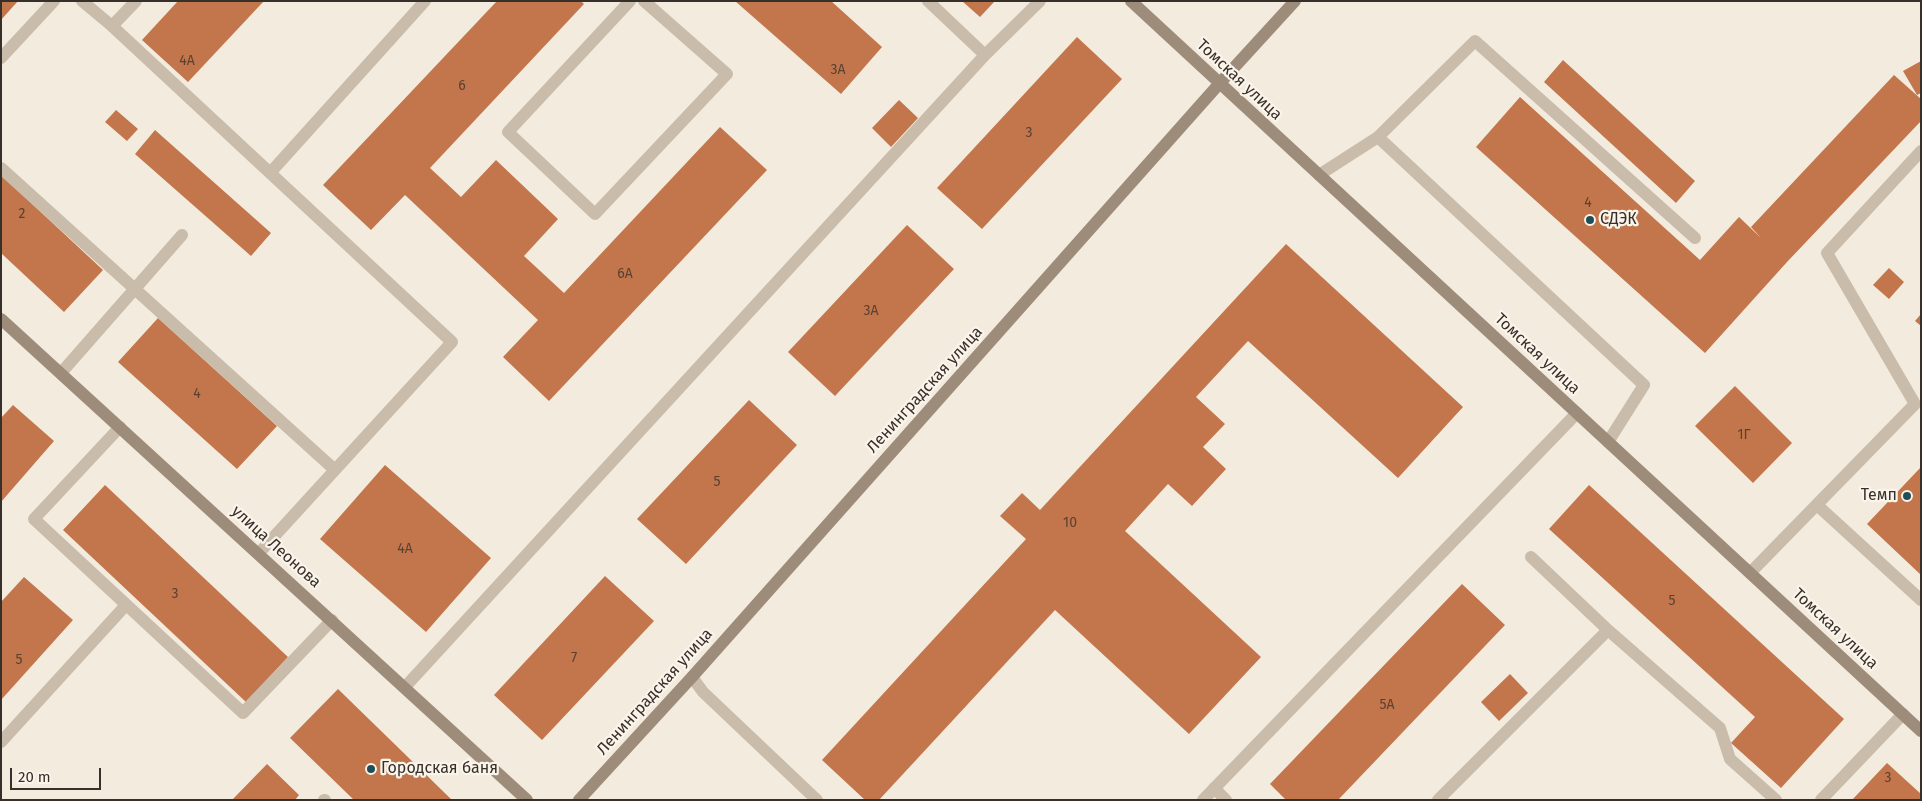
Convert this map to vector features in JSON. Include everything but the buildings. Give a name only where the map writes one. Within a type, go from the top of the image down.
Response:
[{"type":"street","name":"Томская улица","points":[[1131,1],[1921,731]]},
{"type":"street","name":"Ленинградская улица","points":[[579,800],[692,677],[1294,1]]},
{"type":"street","name":"улица Леонова","points":[[1,319],[527,800]]},
{"type":"lane","points":[[1,58],[54,1]]},
{"type":"lane","points":[[82,1],[112,26],[452,342],[259,553]]},
{"type":"lane","points":[[112,26],[136,1]]},
{"type":"lane","points":[[270,173],[425,1]]},
{"type":"lane","points":[[630,1],[508,132],[595,214],[727,74],[644,1]]},
{"type":"lane","points":[[928,1],[985,55]]},
{"type":"lane","points":[[405,687],[985,55],[1040,1]]},
{"type":"lane","points":[[1319,175],[1378,137],[1475,41],[1695,238]]},
{"type":"lane","points":[[1378,137],[1644,385],[1608,442]]},
{"type":"lane","points":[[1750,573],[1915,404],[1827,253],[1921,151]]},
{"type":"lane","points":[[1,168],[335,470]]},
{"type":"lane","points":[[61,374],[182,235]]},
{"type":"lane","points":[[1203,800],[1577,414]]},
{"type":"lane","points":[[120,427],[34,519],[243,713],[332,620]]},
{"type":"lane","points":[[1817,505],[1921,600]]},
{"type":"lane","points":[[1531,557],[1608,630],[1720,728],[1730,760],[1776,800]]},
{"type":"lane","points":[[1,742],[126,605]]},
{"type":"lane","points":[[1438,800],[1608,630]]},
{"type":"lane","points":[[692,677],[702,692],[817,800]]},
{"type":"lane","points":[[1820,800],[1903,714]]},
{"type":"lane","points":[[1214,788],[1226,800]]},
{"type":"place","name":"СДЭК","points":[[1590,220]]},
{"type":"place","name":"Темп","points":[[1907,496]]},
{"type":"place","name":"Городская баня","points":[[371,769]]}]
